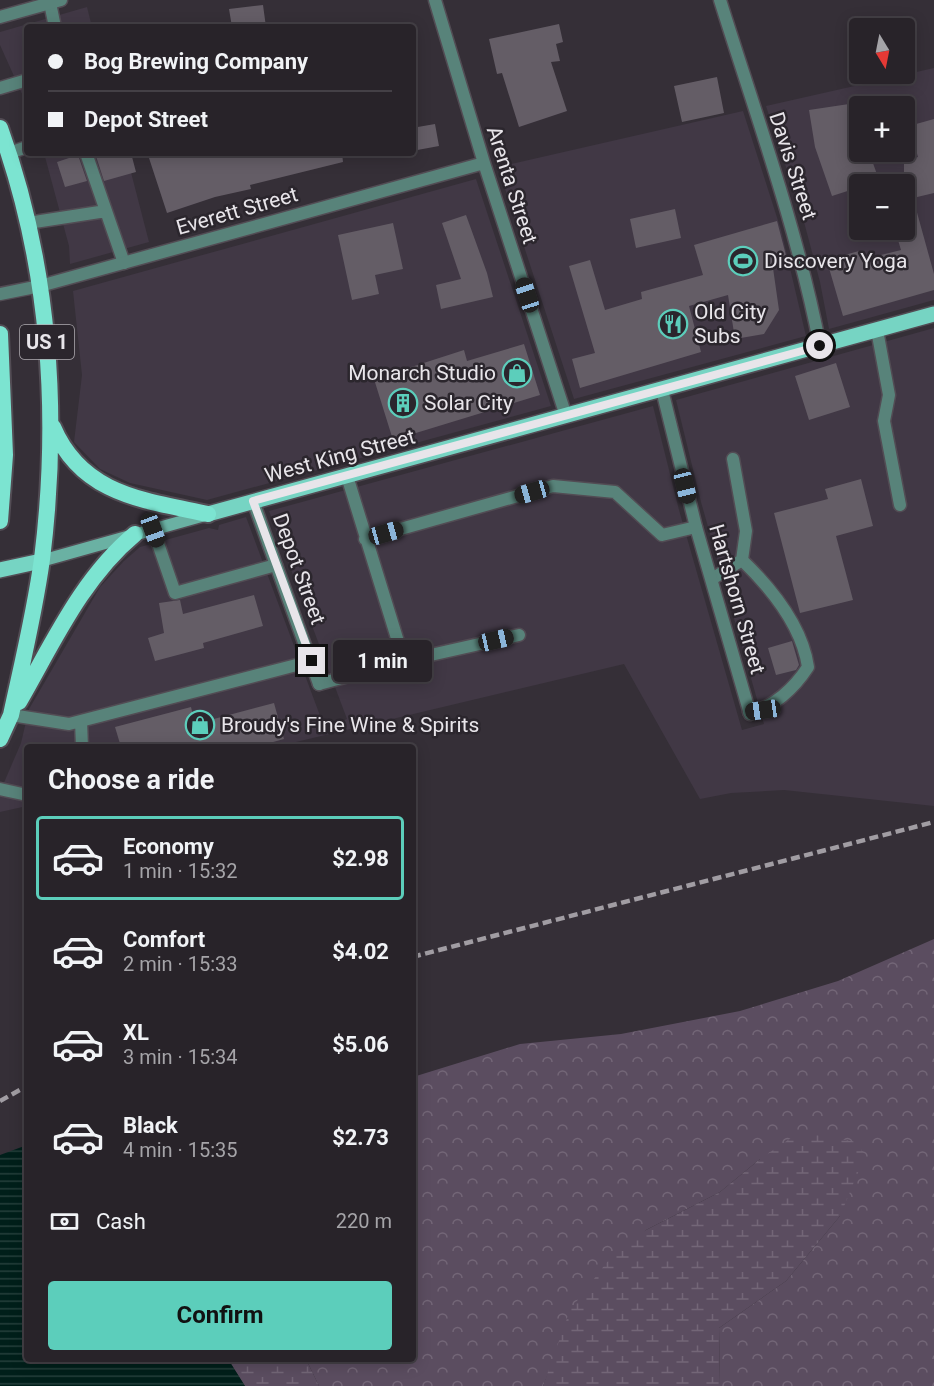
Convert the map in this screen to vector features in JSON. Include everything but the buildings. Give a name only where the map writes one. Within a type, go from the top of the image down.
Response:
[{"type":"highway","name":"US 1","points":[[0,129],[28,223],[40,286],[49,355],[50,422],[48,492],[41,561],[11,715],[0,739]]},
{"type":"highway","name":"US 1","points":[[0,334],[5,455],[0,521]]},
{"type":"highway","points":[[50,422],[60,445],[94,480],[127,496],[208,514]]},
{"type":"highway","points":[[11,715],[91,578],[135,534]]},
{"type":"main road","name":"West King Street","points":[[0,570],[41,561],[934,314]]},
{"type":"street","name":"Arenta Street","points":[[435,0],[484,163],[567,416]]},
{"type":"street","name":"Davis Street","points":[[720,0],[792,226],[808,285],[820,346]]},
{"type":"street","points":[[0,17],[55,2],[55,24]]},
{"type":"street","points":[[0,87],[24,81]]},
{"type":"street","points":[[9,153],[24,148]]},
{"type":"street","points":[[87,156],[124,263]]},
{"type":"street","name":"Everett Street","points":[[0,294],[40,286],[484,163]]},
{"type":"street","points":[[28,223],[106,211]]},
{"type":"street","points":[[877,330],[889,395],[884,421],[900,505]]},
{"type":"street","name":"Hartshorn Street","points":[[662,390],[696,527],[749,713],[763,710],[786,692],[808,667],[805,647],[793,624],[760,577],[742,560]]},
{"type":"street","points":[[712,579],[742,560],[746,531],[733,459]]},
{"type":"street","points":[[347,476],[404,661],[519,635]]},
{"type":"street","points":[[365,539],[553,486],[615,492],[662,535],[696,527]]},
{"type":"street","name":"Depot Street","points":[[253,501],[320,684],[404,661]]},
{"type":"street","points":[[153,530],[175,593],[276,565]]},
{"type":"street","points":[[11,715],[69,724],[312,661]]},
{"type":"street","points":[[81,721],[82,744]]},
{"type":"street","points":[[0,789],[24,794]]},
{"type":"shaded area","points":[[87,7],[91,24],[28,24]]},
{"type":"shaded area","points":[[24,25],[24,98],[0,45],[0,32]]},
{"type":"shaded area","points":[[934,68],[934,300],[829,329],[820,282],[804,222],[766,106],[863,84],[915,84],[915,72]]},
{"type":"shaded area","points":[[743,111],[781,230],[806,336],[574,399],[498,167]]},
{"type":"shaded area","points":[[45,156],[127,156],[149,242],[70,264],[69,246]]},
{"type":"shaded area","points":[[476,179],[551,406],[207,500],[130,483],[100,469],[74,442],[82,375],[73,291]]},
{"type":"shaded area","points":[[934,328],[934,806],[784,790],[731,793],[700,799],[624,664],[288,744],[24,744],[24,807],[0,812],[0,792],[21,743],[29,709],[100,587],[140,547],[209,528],[218,530],[219,525],[246,517],[325,729],[347,719],[269,511],[653,406],[679,510],[742,730],[764,724],[701,502],[676,400]]},
{"type":"shaded area","points":[[24,1146],[24,1362],[230,1362],[245,1386],[0,1386],[0,1155]]},
{"type":"green space","points":[[934,939],[934,1386],[720,1386],[719,1328],[786,1281],[840,1216],[760,1159],[720,1192],[646,1230],[550,1369],[543,1386],[319,1386],[307,1362],[416,1362],[416,1076],[520,1044],[621,1034],[740,1011],[838,981]]},
{"type":"green space","points":[[800,1132],[857,1142],[865,1156],[840,1216],[786,1281],[719,1328],[720,1386],[543,1386],[570,1310],[607,1262],[646,1230],[720,1192],[760,1159]]},
{"type":"green space","points":[[230,1362],[307,1362],[319,1386],[245,1386]]},
{"type":"railway","points":[[416,956],[934,822]]},
{"type":"railway","points":[[0,1101],[24,1088]]},
{"type":"place","name":"Discovery Yoga","points":[[743,261]]},
{"type":"place","name":"Old City Subs","points":[[673,324]]},
{"type":"place","name":"Monarch Studio","points":[[517,373]]},
{"type":"place","name":"Solar City","points":[[403,403]]},
{"type":"place","name":"Broudy's Fine Wine & Spirits","points":[[200,725]]},
{"type":"route","points":[[312,661],[253,501],[820,346]]}]
